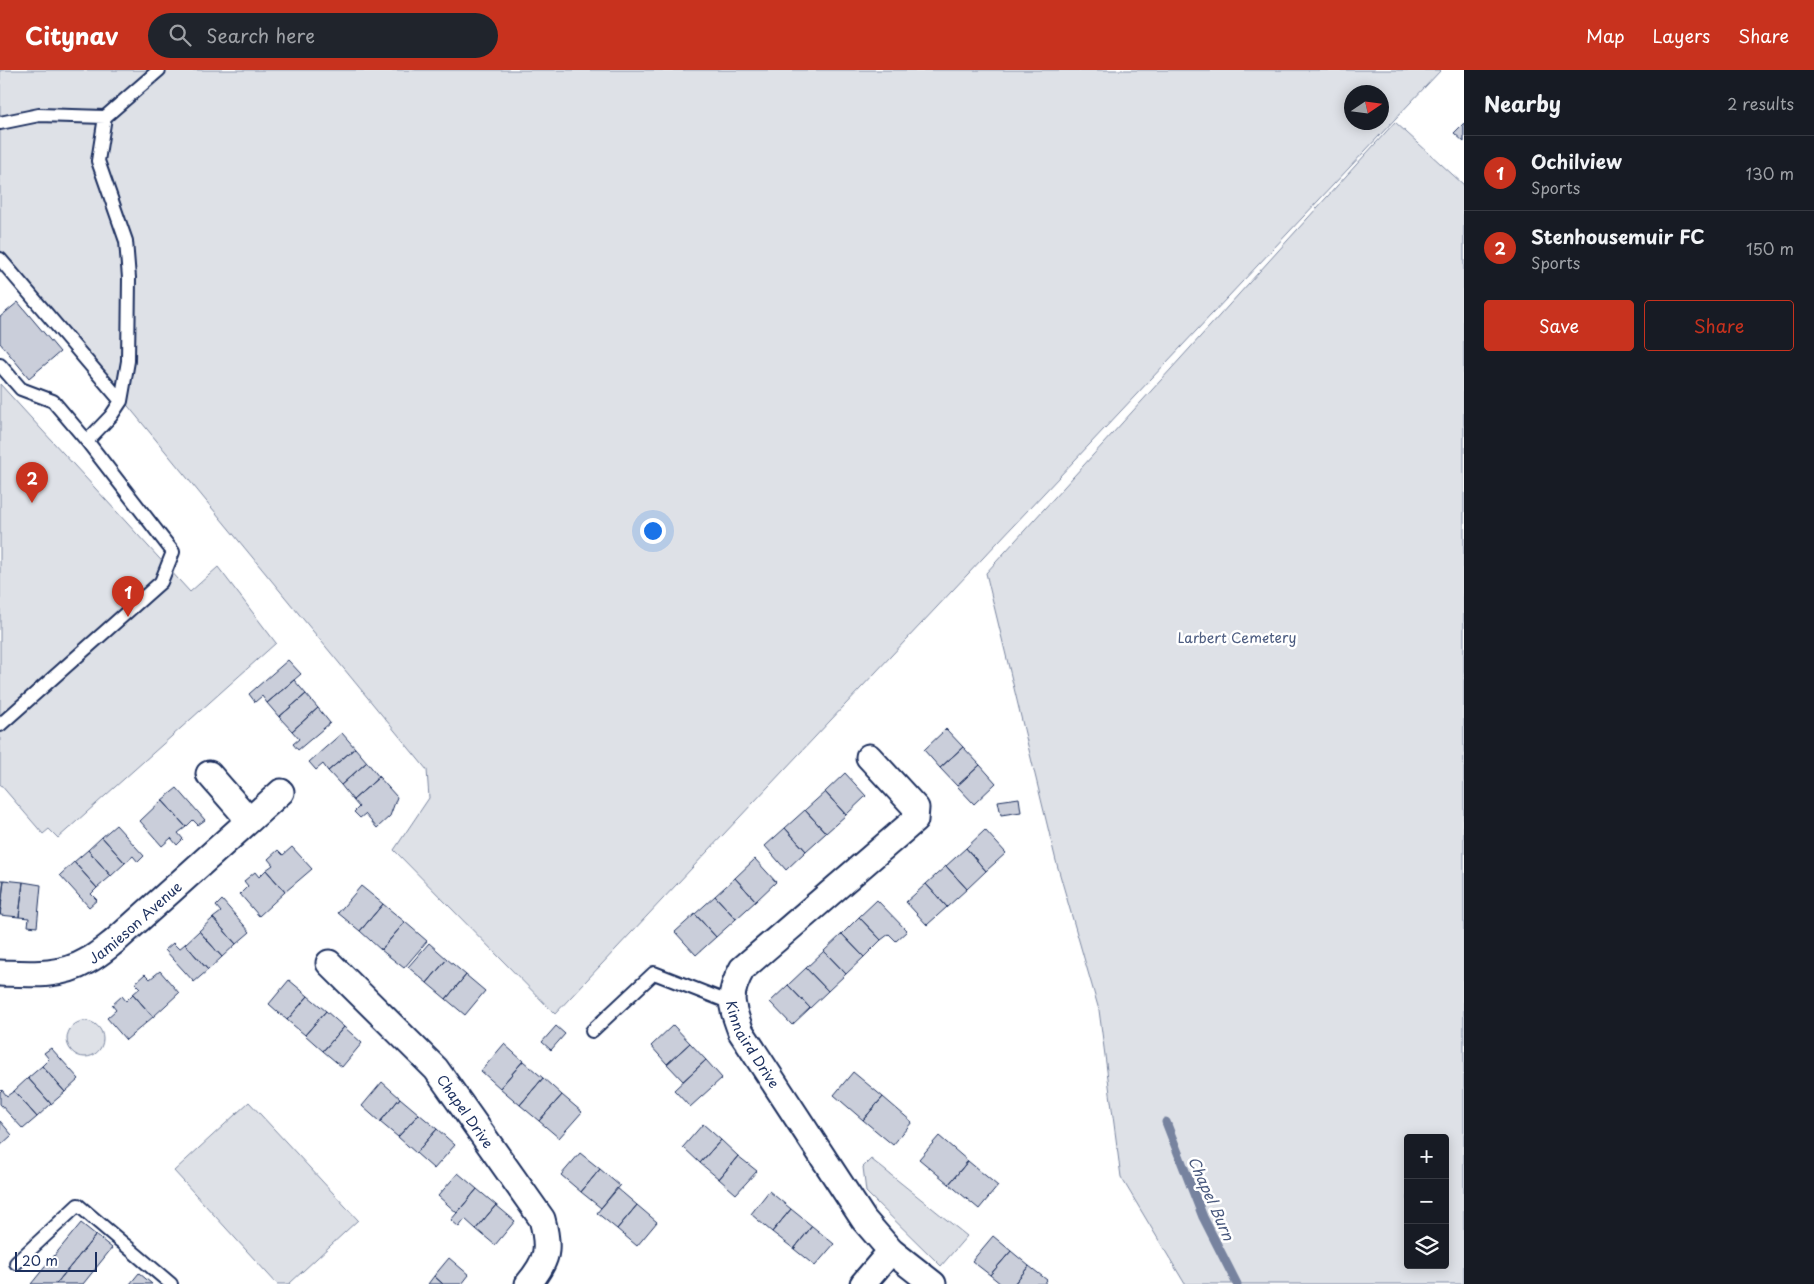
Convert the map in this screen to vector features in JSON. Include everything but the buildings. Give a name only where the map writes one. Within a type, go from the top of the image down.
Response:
[{"type":"street","name":"Kinnaird Drive","points":[[869,757],[916,808],[915,820],[742,969],[734,984],[731,1003],[741,1032],[864,1220],[891,1251],[933,1284]]},
{"type":"street","points":[[209,774],[249,820]]},
{"type":"street","name":"Jamieson Avenue","points":[[0,973],[35,974],[61,972],[86,962],[115,941],[281,792]]},
{"type":"street","name":"Chapel Drive","points":[[329,963],[436,1069],[542,1219],[546,1235],[546,1255],[541,1268],[528,1284]]},
{"type":"street","points":[[863,1284],[891,1251]]},
{"type":"lane","points":[[87,441],[111,416],[121,401],[128,361],[129,278],[126,242],[98,161],[105,117],[159,70]]},
{"type":"lane","points":[[0,123],[39,115],[105,117]]},
{"type":"lane","points":[[0,259],[121,401]]},
{"type":"lane","points":[[0,365],[21,390],[53,401],[87,441],[173,552],[161,582],[0,725]]},
{"type":"lane","points":[[592,1031],[654,973],[731,1003]]},
{"type":"lane","points":[[16,1263],[78,1205],[170,1284]]},
{"type":"green space","points":[[0,70],[1441,70],[1389,125],[1389,85],[1344,85],[1344,130],[1385,130],[555,1014],[394,850],[429,798],[427,770],[0,250]]},
{"type":"green space","name":"Larbert Cemetery","points":[[1395,122],[1464,185],[1464,1284],[1185,1284],[1121,1177],[1099,1010],[1056,861],[986,573]]},
{"type":"green space","points":[[0,384],[190,592],[218,567],[276,643],[58,838],[49,829],[43,834],[0,784]]},
{"type":"green space","points":[[85,1021],[92,1022],[98,1026],[102,1032],[102,1046],[98,1052],[92,1056],[85,1057],[78,1056],[72,1052],[68,1046],[67,1039],[68,1032],[72,1026],[78,1022]]},
{"type":"green space","points":[[249,1102],[358,1220],[289,1284],[277,1284],[174,1171]]},
{"type":"green space","points":[[871,1159],[967,1236],[941,1266],[866,1192],[863,1167]]},
{"type":"waterway","name":"Chapel Burn","points":[[1166,1122],[1203,1217],[1237,1284]]},
{"type":"place","name":"Stenhousemuir FC","points":[[32,503]]},
{"type":"place","name":"Ochilview","points":[[128,617]]}]
